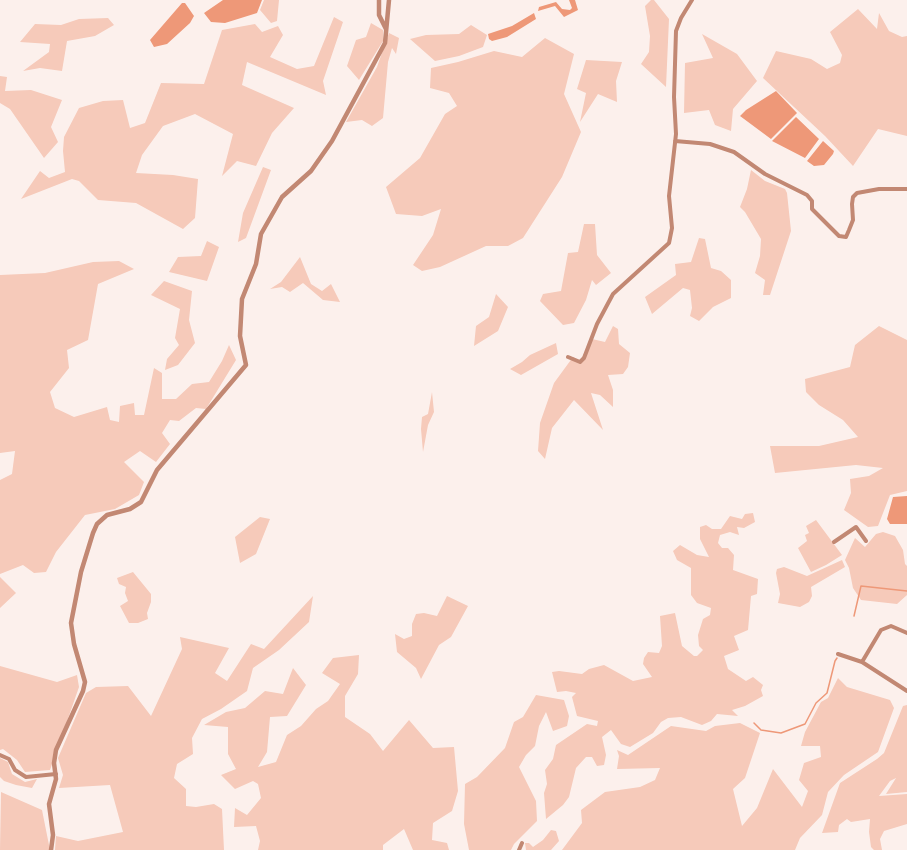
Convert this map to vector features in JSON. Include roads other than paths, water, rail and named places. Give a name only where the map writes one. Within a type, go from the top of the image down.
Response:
[{"type":"street","points":[[379,0],[379,15],[386,29]]},
{"type":"street","points":[[51,850],[49,804],[56,774],[54,764],[56,750],[85,682],[74,644],[71,623],[81,572],[93,532],[97,524],[107,515],[130,509],[141,502],[157,470],[246,365],[240,336],[242,299],[256,264],[261,234],[282,197],[311,171],[332,141],[385,43],[389,0]]},
{"type":"street","points":[[568,357],[580,362],[584,358],[597,324],[613,294],[669,243],[672,228],[669,196],[675,141],[676,31],[692,0]]},
{"type":"street","points":[[675,141],[710,144],[734,152],[765,174],[807,195],[812,201],[812,208],[839,236],[846,237],[849,230],[853,220],[852,204],[857,192],[907,189]]},
{"type":"street","points":[[834,542],[856,527],[866,541]]},
{"type":"street","points":[[862,662],[881,630],[891,626],[907,633]]},
{"type":"street","points":[[838,654],[862,662],[907,691]]},
{"type":"street","points":[[0,755],[9,759],[20,774],[26,777],[56,774]]},
{"type":"street","points":[[519,850],[522,843]]},
{"type":"waterway","points":[[854,616],[861,586],[907,591]]},
{"type":"waterway","points":[[754,723],[761,730],[781,733],[805,724],[816,703],[827,693],[837,658]]}]
